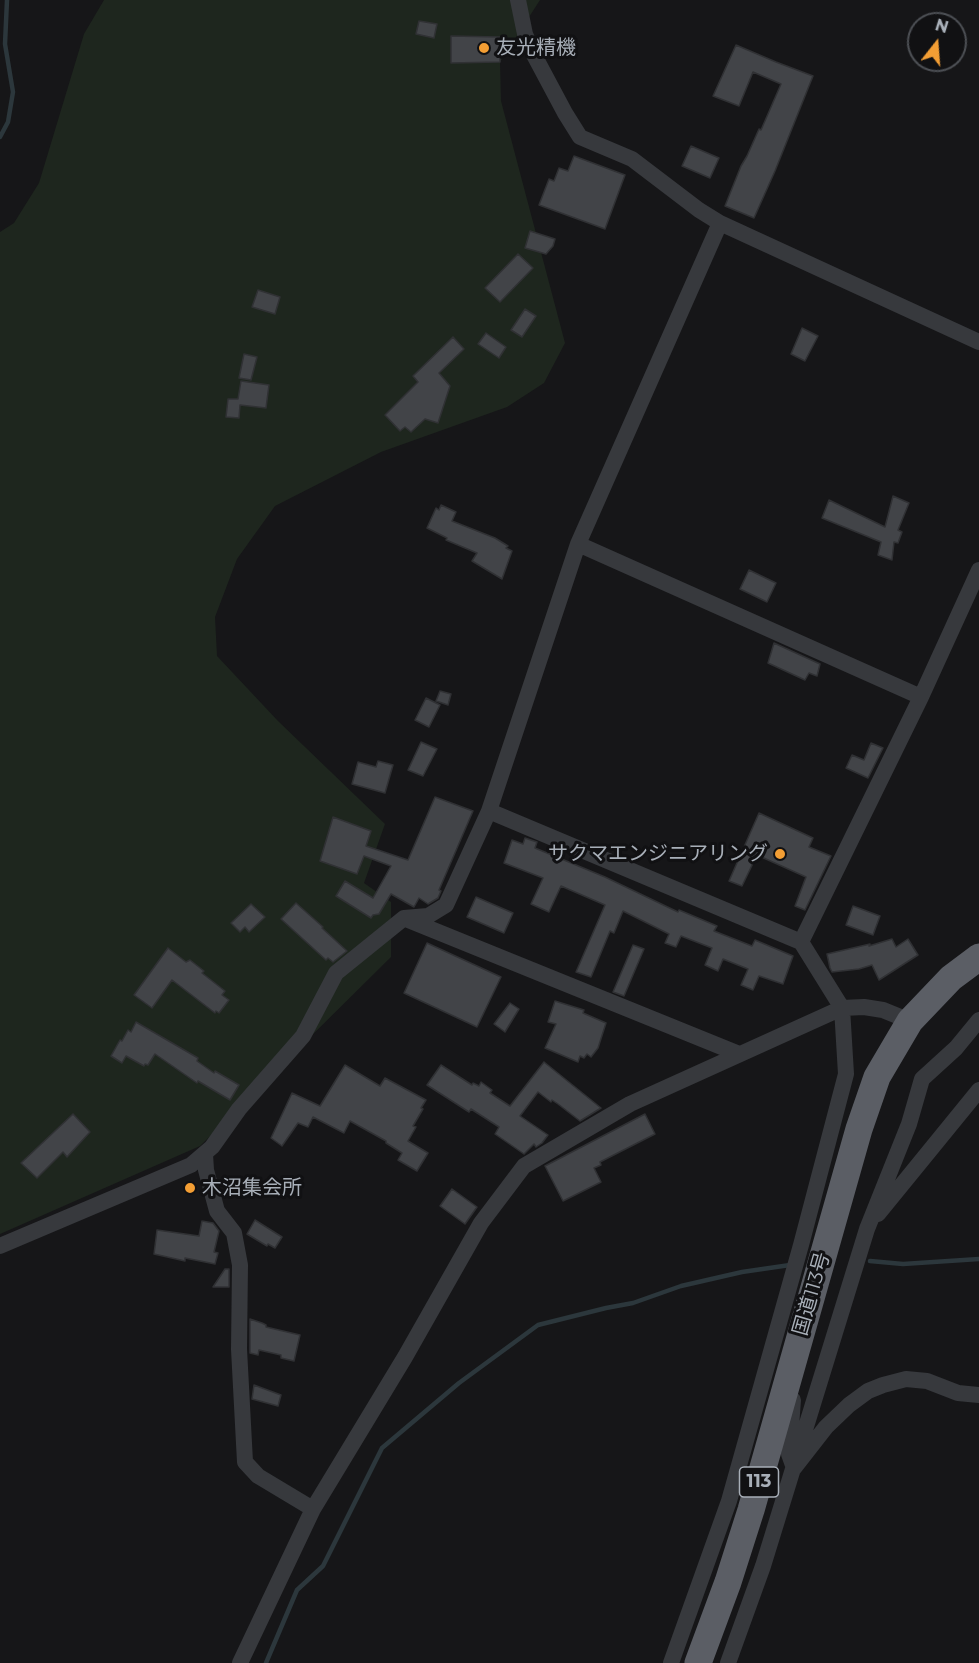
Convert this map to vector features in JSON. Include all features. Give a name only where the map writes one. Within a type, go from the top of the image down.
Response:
[{"type":"highway","name":"国道113号","points":[[698,1663],[728,1582],[861,1121],[877,1077],[910,1021],[951,978],[979,957]]},
{"type":"street","points":[[518,0],[525,34],[533,53],[580,137],[632,159],[699,210],[720,223],[979,342]]},
{"type":"street","points":[[0,1246],[191,1165],[212,1147],[239,1109],[303,1036],[336,973],[404,918],[428,916],[446,905],[489,810],[578,544],[720,223]]},
{"type":"street","points":[[578,544],[921,698]]},
{"type":"street","points":[[801,942],[921,698],[979,570]]},
{"type":"street","points":[[489,810],[801,942],[842,1008],[846,1074],[729,1501],[671,1663]]},
{"type":"street","points":[[404,918],[739,1054]]},
{"type":"street","points":[[240,1663],[313,1509],[405,1357],[481,1223],[524,1166],[630,1104],[842,1008],[864,1007],[883,1010],[910,1021]]},
{"type":"street","points":[[728,1663],[763,1566],[867,1229],[909,1124],[922,1079],[956,1048],[979,1020]]},
{"type":"street","points":[[867,1229],[979,1090]]},
{"type":"street","points":[[205,1154],[206,1170],[217,1211],[234,1233],[240,1265],[239,1349],[245,1462],[258,1476],[313,1509]]},
{"type":"street","points":[[794,1468],[826,1427],[841,1412],[868,1391],[883,1385],[906,1379],[927,1381],[958,1393],[979,1395]]},
{"type":"street","points":[[784,1393],[793,1400],[789,1454],[794,1468]]},
{"type":"shaded area","points":[[104,0],[540,0],[500,62],[501,101],[565,343],[544,383],[507,407],[381,452],[275,506],[237,559],[215,617],[217,656],[278,721],[385,824],[364,883],[391,902],[391,957],[200,1146],[0,1234],[0,232],[14,223],[39,183],[84,34]]},
{"type":"building","points":[[419,21],[437,24],[434,38],[416,34]]},
{"type":"building","points":[[451,36],[500,37],[500,62],[451,63]]},
{"type":"building","points":[[736,45],[813,76],[754,218],[725,206],[741,166],[759,129],[761,130],[781,84],[753,72],[739,106],[713,96]]},
{"type":"building","points":[[691,146],[719,158],[710,178],[682,166]]},
{"type":"building","points":[[574,156],[625,175],[605,229],[539,205],[549,179],[554,181],[559,168],[568,171]]},
{"type":"building","points":[[530,231],[555,239],[553,246],[546,254],[525,248]]},
{"type":"building","points":[[518,254],[533,268],[500,302],[485,288]]},
{"type":"building","points":[[258,290],[280,297],[275,314],[252,307]]},
{"type":"building","points":[[525,309],[536,316],[522,337],[511,330]]},
{"type":"building","points":[[802,328],[818,336],[805,361],[791,354]]},
{"type":"building","points":[[486,333],[506,347],[499,358],[478,344]]},
{"type":"building","points":[[453,337],[464,349],[439,373],[450,386],[438,423],[425,419],[411,432],[405,427],[400,431],[385,415],[418,382],[413,376]]},
{"type":"building","points":[[244,354],[257,357],[251,380],[239,378]]},
{"type":"building","points":[[241,381],[269,385],[266,408],[240,405],[239,418],[226,417],[228,399],[238,399]]},
{"type":"building","points":[[893,496],[909,503],[898,530],[902,532],[898,543],[894,542],[892,560],[878,555],[881,542],[822,518],[829,500],[885,527]]},
{"type":"building","points":[[441,505],[456,512],[452,521],[495,538],[508,546],[506,548],[512,551],[502,579],[472,561],[477,553],[446,540],[447,538],[427,528],[436,508],[439,510]]},
{"type":"building","points":[[749,570],[776,583],[767,602],[740,589]]},
{"type":"building","points":[[774,643],[820,664],[817,676],[809,673],[805,680],[768,663]]},
{"type":"building","points":[[440,691],[451,694],[448,705],[436,701]]},
{"type":"building","points":[[426,698],[440,705],[429,727],[415,720]]},
{"type":"building","points":[[421,742],[437,749],[423,776],[408,770]]},
{"type":"building","points":[[871,743],[883,748],[868,778],[846,768],[852,755],[864,760]]},
{"type":"building","points":[[378,761],[393,765],[385,793],[352,784],[358,762],[376,767]]},
{"type":"building","points":[[435,797],[473,811],[439,890],[441,891],[438,898],[428,904],[419,898],[414,907],[391,894],[379,914],[371,918],[336,896],[345,881],[373,898],[391,866],[364,856],[357,874],[320,861],[333,817],[371,831],[366,846],[408,860]]},
{"type":"building","points":[[759,813],[813,838],[809,847],[831,856],[805,910],[795,906],[806,877],[757,855],[742,886],[729,881]]},
{"type":"building","points":[[525,838],[537,842],[535,848],[605,877],[678,912],[679,910],[717,926],[714,931],[752,946],[755,940],[793,956],[783,984],[759,976],[753,990],[741,985],[748,969],[723,959],[718,971],[705,965],[712,948],[681,936],[676,947],[665,943],[669,934],[623,911],[614,933],[610,931],[591,977],[576,972],[605,905],[561,886],[549,912],[531,904],[543,878],[504,863],[512,840],[523,844]]},
{"type":"building","points":[[476,897],[513,913],[504,933],[467,917]]},
{"type":"building","points":[[296,903],[347,951],[333,962],[328,958],[326,960],[281,919]]},
{"type":"building","points":[[251,904],[265,917],[249,932],[245,927],[240,932],[231,923]]},
{"type":"building","points":[[853,906],[880,916],[873,935],[846,925]]},
{"type":"building","points":[[892,939],[896,947],[908,939],[918,955],[879,980],[872,965],[832,972],[827,954]]},
{"type":"building","points":[[427,943],[501,977],[477,1027],[404,993]]},
{"type":"building","points":[[633,945],[644,949],[624,996],[613,992]]},
{"type":"building","points":[[168,948],[186,962],[190,960],[225,991],[222,995],[229,1000],[219,1013],[216,1011],[215,1013],[172,980],[152,1008],[134,995]]},
{"type":"building","points":[[555,1001],[584,1010],[583,1013],[606,1023],[598,1048],[591,1057],[587,1054],[584,1058],[580,1056],[578,1062],[545,1048],[556,1024],[548,1022]]},
{"type":"building","points":[[510,1003],[519,1009],[505,1032],[494,1024]]},
{"type":"building","points":[[136,1022],[198,1058],[197,1061],[214,1073],[215,1071],[239,1085],[230,1100],[198,1081],[197,1083],[155,1054],[148,1065],[144,1066],[126,1056],[122,1063],[111,1056],[120,1040],[122,1041],[128,1030],[131,1032]]},
{"type":"building","points":[[544,1062],[601,1108],[580,1121],[538,1092],[520,1116],[548,1135],[542,1143],[536,1147],[534,1144],[524,1154],[495,1134],[499,1127],[471,1109],[469,1112],[427,1085],[441,1065],[472,1085],[473,1083],[479,1086],[481,1082],[492,1090],[490,1093],[510,1106]]},
{"type":"building","points":[[345,1065],[380,1086],[385,1078],[426,1100],[408,1141],[428,1153],[417,1171],[398,1160],[402,1153],[386,1141],[350,1121],[344,1133],[313,1117],[308,1127],[298,1123],[282,1146],[271,1138],[292,1093],[320,1106]]},
{"type":"building","points":[[73,1114],[90,1132],[67,1157],[63,1152],[37,1178],[21,1163]]},
{"type":"building","points":[[645,1114],[655,1134],[600,1162],[601,1165],[594,1168],[601,1182],[563,1201],[545,1166]]},
{"type":"building","points":[[452,1189],[477,1207],[465,1224],[440,1206]]},
{"type":"building","points":[[255,1220],[282,1237],[275,1248],[247,1234]]},
{"type":"building","points":[[202,1221],[213,1223],[219,1231],[214,1252],[218,1253],[215,1264],[185,1258],[185,1261],[154,1254],[157,1230],[199,1236]]},
{"type":"building","points":[[225,1269],[229,1269],[229,1287],[213,1287]]},
{"type":"building","points":[[250,1319],[266,1327],[300,1335],[294,1361],[281,1358],[281,1355],[259,1350],[258,1355],[250,1353]]},
{"type":"building","points":[[254,1385],[281,1395],[278,1406],[252,1399]]},
{"type":"waterway","points":[[0,137],[8,122],[13,92],[5,44],[7,0]]},
{"type":"waterway","points":[[870,1261],[903,1264],[979,1259]]},
{"type":"waterway","points":[[266,1663],[297,1590],[323,1566],[382,1448],[459,1383],[538,1325],[633,1303],[681,1286],[742,1272],[790,1265]]},
{"type":"place","name":"友光精機","points":[[484,48]]},
{"type":"place","name":"サクマエンジニアリング","points":[[780,854]]},
{"type":"place","name":"木沼集会所","points":[[190,1188]]}]
